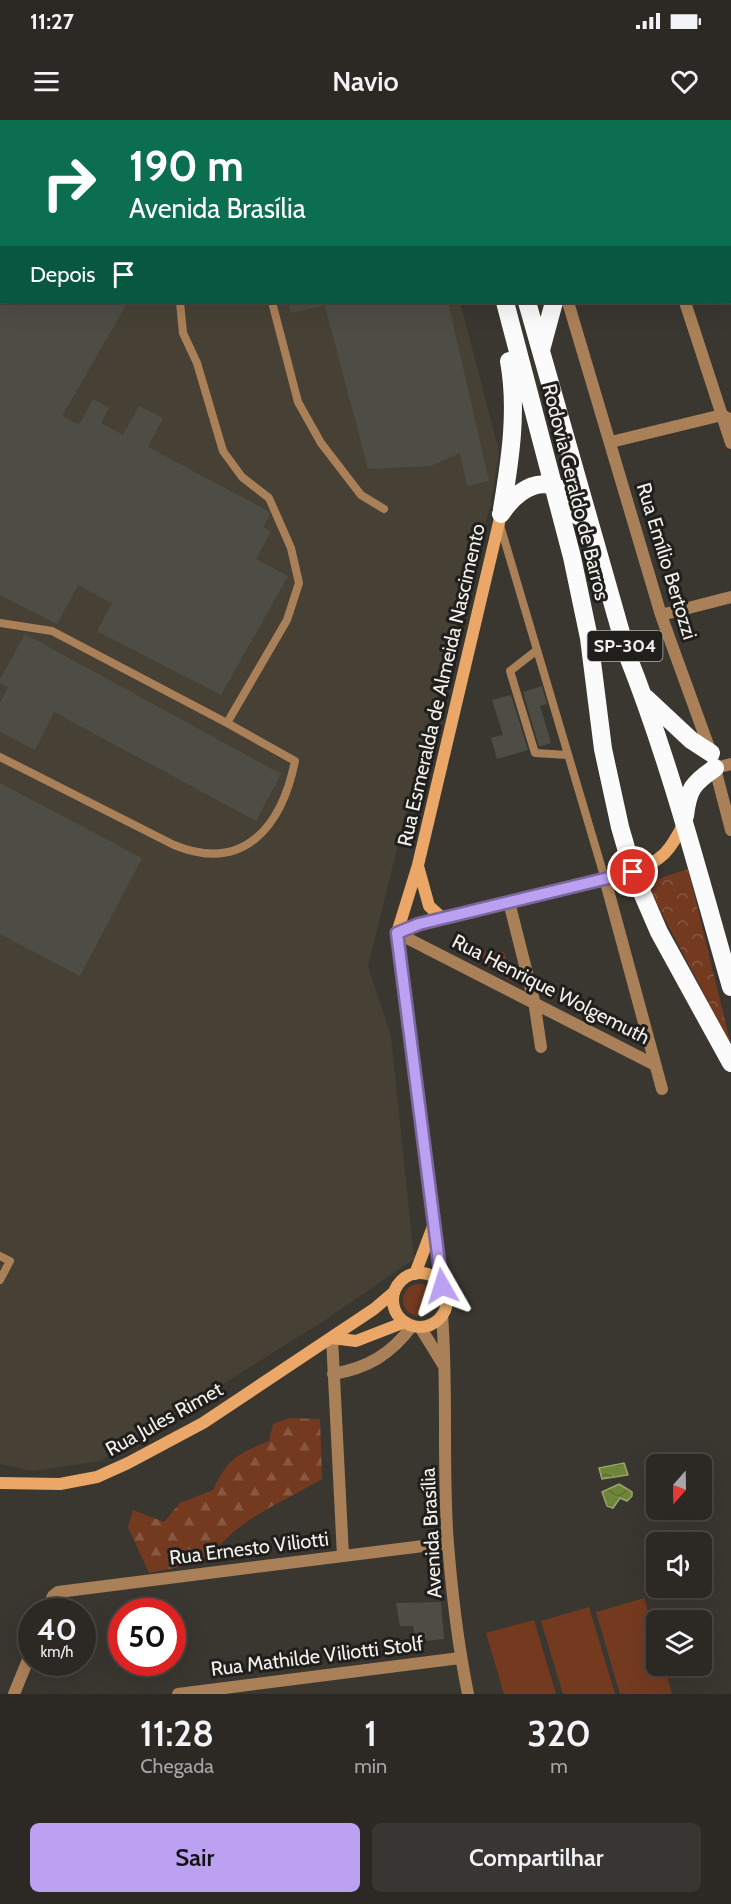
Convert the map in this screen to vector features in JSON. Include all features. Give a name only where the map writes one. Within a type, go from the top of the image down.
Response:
[{"type":"highway","points":[[498,303],[513,384],[511,453],[500,519]]},
{"type":"highway","name":"Rodovia Geraldo de Barros","points":[[505,303],[572,557],[589,638],[603,749],[620,827],[633,872],[659,932],[731,1063]]},
{"type":"highway","name":"Rodovia Geraldo de Barros","points":[[527,303],[627,654],[644,696],[684,823],[731,987]]},
{"type":"highway","points":[[540,352],[554,303]]},
{"type":"highway","points":[[500,519],[516,494],[528,487],[552,485],[565,491],[573,502],[627,654]]},
{"type":"highway","points":[[644,696],[691,740],[719,762],[687,793],[684,823]]},
{"type":"main road","name":"Rua Esmeralda de Almeida Nascimento","points":[[397,933],[418,865],[500,519]]},
{"type":"main road","points":[[332,1338],[356,1341],[412,1325],[432,1324],[442,1315],[446,1300],[442,1286],[397,933],[442,918],[633,872],[654,864],[671,849],[684,823]]},
{"type":"main road","name":"Rua Esmeralda de Almeida Nascimento","points":[[418,865],[429,906],[442,918]]},
{"type":"main road","points":[[415,1274],[435,1220]]},
{"type":"main road","points":[[412,1325],[395,1311],[394,1292],[400,1282],[415,1274],[427,1274],[442,1286]]},
{"type":"main road","name":"Rua Jules Rimet","points":[[0,1483],[60,1484],[98,1477],[204,1423],[332,1338],[394,1292]]},
{"type":"street","name":"Rua Emílio Bertozzi","points":[[568,303],[661,615],[719,762],[731,830]]},
{"type":"street","points":[[685,303],[726,417],[731,443]]},
{"type":"street","points":[[611,442],[726,417]]},
{"type":"street","points":[[661,615],[731,597]]},
{"type":"street","points":[[605,879],[662,1089]]},
{"type":"street","points":[[509,902],[534,1001],[541,1047]]},
{"type":"street","name":"Rua Henrique Wolgemuth","points":[[397,933],[534,1001],[655,1065]]},
{"type":"street","name":"Avenida Brasília","points":[[442,1315],[446,1369],[447,1543],[460,1658],[468,1694]]},
{"type":"street","points":[[333,1374],[356,1371],[379,1359],[397,1345],[412,1325],[446,1369]]},
{"type":"street","points":[[332,1338],[343,1556]]},
{"type":"street","name":"Rua Ernesto Viliotti","points":[[53,1598],[55,1593],[447,1543]]},
{"type":"street","name":"Rua Mathilde Viliotti Stolf","points":[[178,1694],[460,1658]]},
{"type":"street","points":[[14,1694],[21,1676]]},
{"type":"lane","points":[[180,303],[183,333],[197,363],[223,451],[242,477],[269,498],[291,548],[299,583],[287,620],[227,723]]},
{"type":"lane","points":[[272,303],[298,402],[321,443],[361,495],[384,509]]},
{"type":"lane","points":[[500,519],[605,879]]},
{"type":"lane","points":[[0,623],[52,631],[296,761],[290,787],[281,810],[265,831],[248,844],[210,854],[195,853],[174,845],[0,758]]},
{"type":"lane","points":[[537,650],[510,671],[536,753],[568,755]]},
{"type":"lane","points":[[0,1256],[10,1261],[0,1280]]},
{"type":"shaded area","points":[[0,303],[460,303],[499,451],[491,503],[406,812],[368,966],[391,1036],[414,1259],[325,1320],[100,1461],[33,1471],[0,1464]]},
{"type":"green space","points":[[688,869],[731,1045],[646,883]]},
{"type":"green space","points":[[463,951],[504,952],[513,982]]},
{"type":"green space","points":[[419,1284],[431,1288],[435,1300],[431,1312],[419,1316],[407,1312],[403,1300],[407,1288]]},
{"type":"green space","points":[[290,1418],[320,1419],[322,1479],[245,1523],[218,1547],[208,1561],[149,1573],[128,1527],[133,1510],[164,1522],[180,1503],[213,1490],[234,1459],[269,1441],[273,1424]]},
{"type":"green space","points":[[644,1598],[648,1610],[646,1676],[667,1676],[672,1694],[620,1694],[596,1612]]},
{"type":"green space","points":[[589,1607],[615,1694],[563,1694],[541,1621]]},
{"type":"green space","points":[[534,1620],[556,1694],[504,1694],[486,1633]]},
{"type":"water","points":[[624,1463],[628,1475],[602,1479],[599,1468]]},
{"type":"water","points":[[619,1484],[632,1492],[632,1496],[627,1501],[620,1498],[613,1508],[607,1506],[602,1492]]},
{"type":"building","points":[[0,303],[127,303],[62,416],[79,425],[93,399],[109,408],[101,423],[123,435],[139,406],[163,418],[148,447],[268,511],[270,515],[263,527],[271,531],[256,559],[288,576],[221,695],[97,631],[112,603],[78,585],[57,624],[0,595]]},
{"type":"building","points":[[288,303],[323,303],[323,306],[291,313]]},
{"type":"building","points":[[324,303],[448,303],[489,481],[467,486],[460,453],[431,466],[368,469]]},
{"type":"building","points":[[25,634],[281,774],[256,821],[54,712],[35,750],[0,732],[0,703],[8,687],[0,683],[0,679]]},
{"type":"building","points":[[542,686],[547,704],[540,706],[551,743],[539,747],[523,692]]},
{"type":"building","points":[[511,695],[528,750],[497,759],[491,738],[503,735],[492,700]]},
{"type":"building","points":[[0,783],[142,858],[80,976],[0,934]]},
{"type":"building","points":[[441,1602],[444,1639],[416,1642],[413,1626],[400,1626],[396,1603]]},
{"type":"route","points":[[442,1286],[397,933],[419,924],[633,872]]}]
